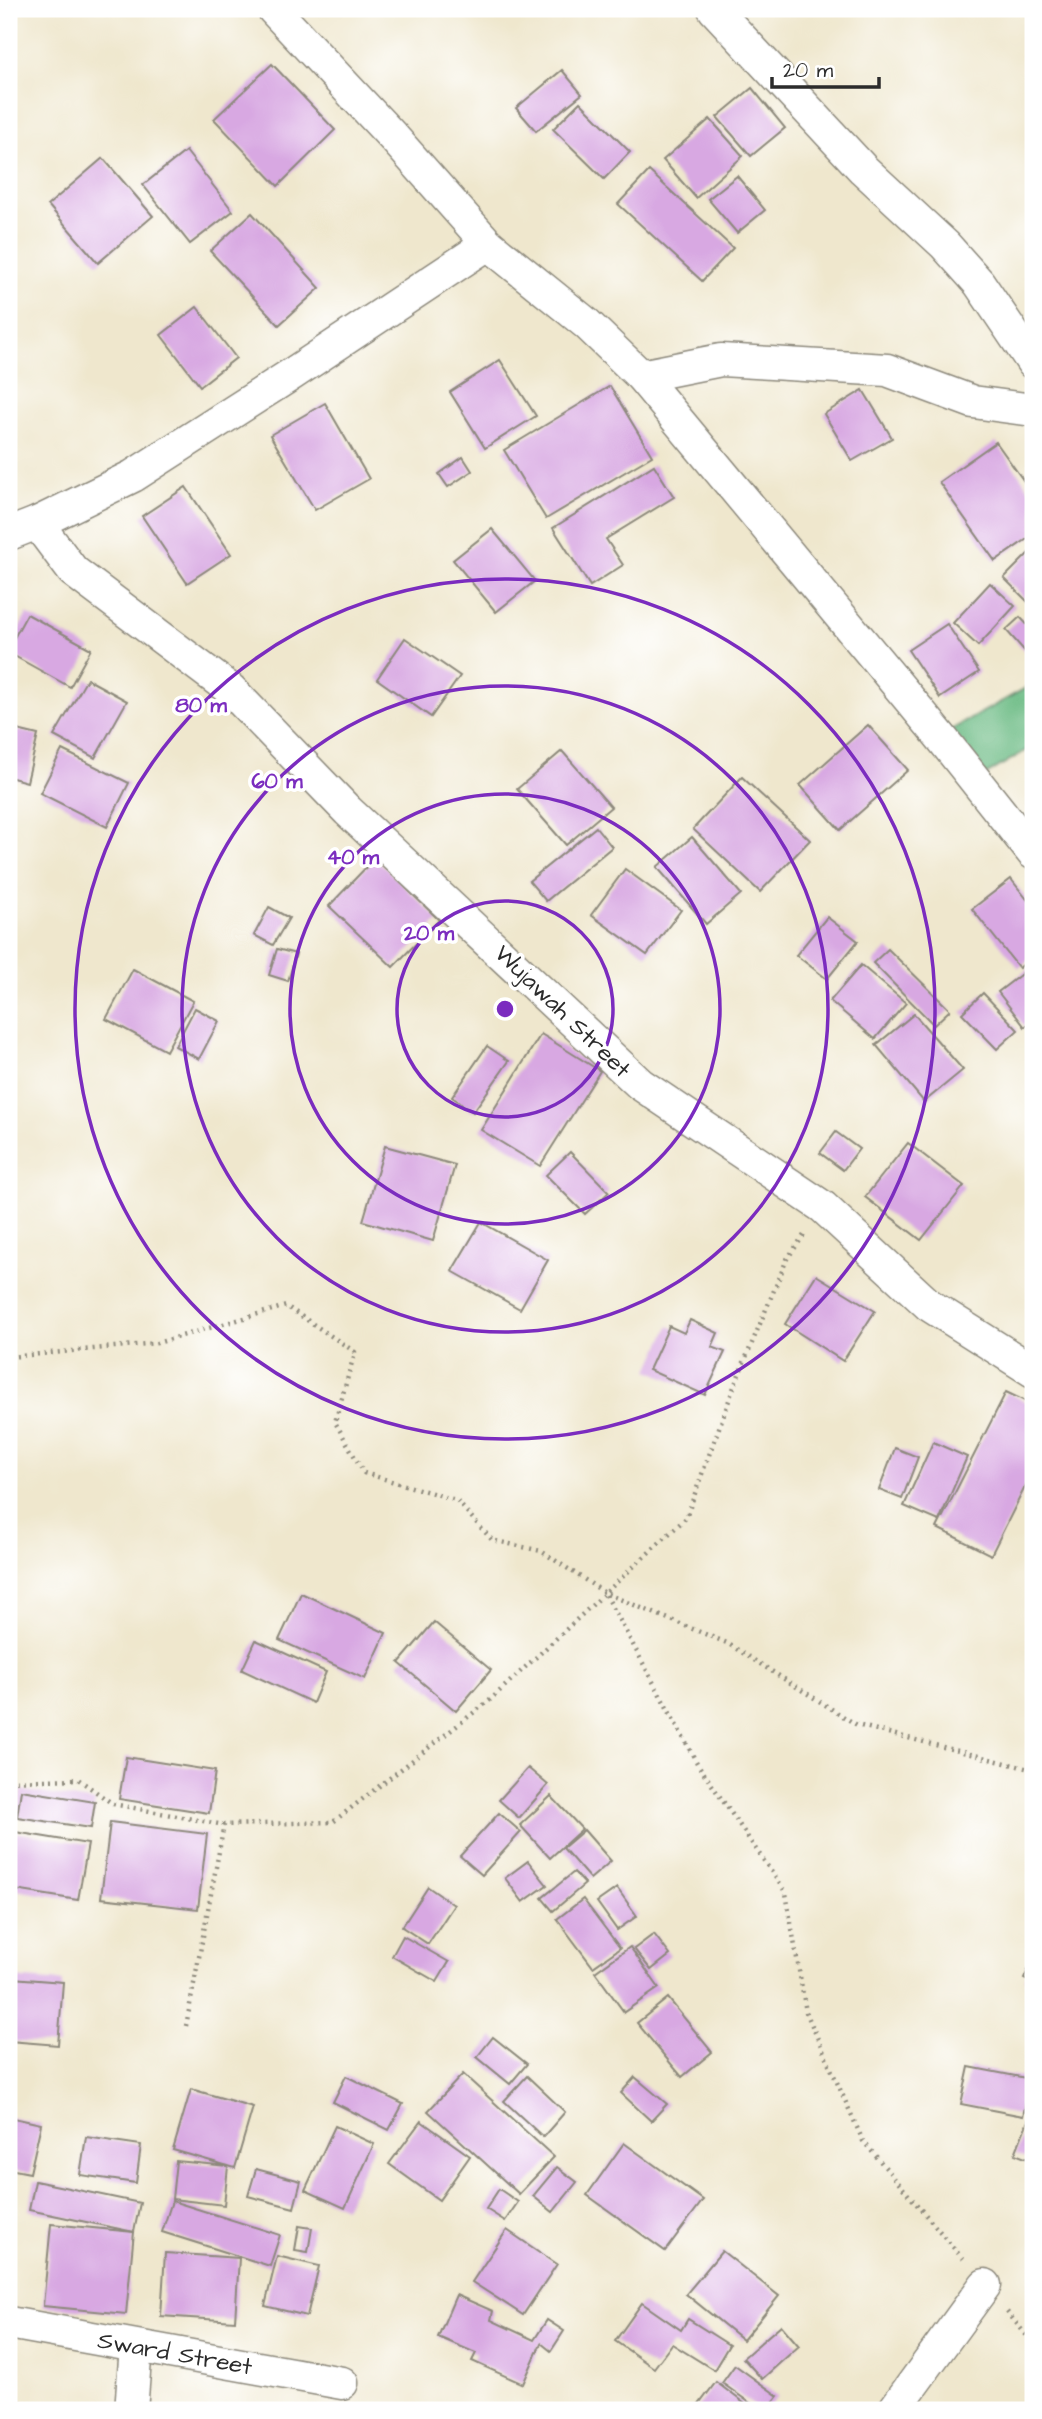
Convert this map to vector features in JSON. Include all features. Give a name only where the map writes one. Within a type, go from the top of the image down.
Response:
[{"type":"street","points":[[274,9],[488,244],[587,324],[641,376],[931,725],[1033,853]]},
{"type":"street","points":[[714,9],[863,169],[945,245],[979,283],[1033,363]]},
{"type":"street","points":[[23,529],[133,476],[488,244]]},
{"type":"street","points":[[641,376],[720,360],[887,370],[973,402],[1033,410]]},
{"type":"street","name":"Wujawah Street","points":[[23,529],[73,571],[231,690],[348,811],[640,1084],[824,1207],[929,1305],[1033,1371]]},
{"type":"street","points":[[894,2410],[985,2285]]},
{"type":"street","name":"Sward Street","points":[[9,2323],[342,2383]]},
{"type":"street","points":[[131,2410],[136,2347]]},
{"type":"path","points":[[9,1781],[78,1779],[113,1804],[224,1825],[333,1822],[490,1700],[686,1518],[735,1384],[787,1259],[824,1207]]},
{"type":"path","points":[[9,1357],[157,1343],[286,1306],[355,1353],[335,1422],[365,1473],[456,1500],[492,1540],[541,1550],[606,1593],[727,1643],[857,1725],[1033,1770]]},
{"type":"path","points":[[606,1593],[697,1763],[786,1893],[806,2012],[863,2141],[1033,2343]]},
{"type":"path","points":[[186,2026],[224,1825]]},
{"type":"green space","points":[[1033,684],[1033,746],[976,781],[940,736]]},
{"type":"building","points":[[272,64],[335,130],[278,186],[214,119]]},
{"type":"building","points":[[562,70],[582,94],[536,131],[516,108]]},
{"type":"building","points":[[752,88],[785,128],[751,156],[717,117]]},
{"type":"building","points":[[580,102],[630,152],[604,179],[553,129]]},
{"type":"building","points":[[710,119],[743,156],[696,198],[663,160]]},
{"type":"building","points":[[186,151],[233,211],[190,244],[143,185]]},
{"type":"building","points":[[103,158],[153,216],[98,263],[48,205]]},
{"type":"building","points":[[649,171],[733,248],[702,281],[618,204]]},
{"type":"building","points":[[737,176],[765,210],[737,233],[708,199]]},
{"type":"building","points":[[252,213],[320,288],[279,325],[210,251]]},
{"type":"building","points":[[197,307],[236,358],[200,386],[161,335]]},
{"type":"building","points":[[500,360],[536,416],[485,448],[450,392]]},
{"type":"building","points":[[610,386],[652,456],[546,519],[504,450]]},
{"type":"building","points":[[863,390],[892,438],[852,461],[824,414]]},
{"type":"building","points":[[325,403],[369,479],[315,510],[270,435]]},
{"type":"building","points":[[996,442],[1033,494],[1033,535],[995,561],[939,482]]},
{"type":"building","points":[[463,457],[472,471],[448,487],[439,474]]},
{"type":"building","points":[[654,465],[674,497],[606,539],[623,565],[590,586],[553,528]]},
{"type":"building","points":[[186,487],[231,554],[187,583],[142,516]]},
{"type":"building","points":[[492,529],[535,581],[496,612],[453,560]]},
{"type":"building","points":[[1033,549],[1033,607],[1004,578]]},
{"type":"building","points":[[990,583],[1015,606],[978,646],[953,623]]},
{"type":"building","points":[[27,614],[91,649],[70,687],[9,653],[9,647]]},
{"type":"building","points":[[1020,617],[1033,631],[1033,652],[1029,656],[1006,630]]},
{"type":"building","points":[[947,624],[979,672],[940,698],[908,650]]},
{"type":"building","points":[[405,638],[460,676],[431,717],[377,679]]},
{"type":"building","points":[[87,679],[127,701],[95,758],[54,736]]},
{"type":"building","points":[[868,725],[908,770],[840,830],[800,785]]},
{"type":"building","points":[[9,728],[38,735],[27,782],[9,777]]},
{"type":"building","points":[[62,750],[129,783],[107,827],[40,793]]},
{"type":"building","points":[[562,751],[611,807],[566,845],[517,789]]},
{"type":"building","points":[[742,777],[810,840],[760,892],[693,829]]},
{"type":"building","points":[[596,827],[612,847],[546,901],[529,881]]},
{"type":"building","points":[[692,837],[741,894],[706,924],[657,867]]},
{"type":"building","points":[[375,858],[439,920],[393,967],[329,906]]},
{"type":"building","points":[[625,869],[681,910],[647,955],[591,915]]},
{"type":"building","points":[[1011,879],[1033,907],[1033,957],[1019,968],[972,909]]},
{"type":"building","points":[[269,907],[289,918],[273,945],[254,935]]},
{"type":"building","points":[[827,917],[858,941],[827,979],[796,955]]},
{"type":"building","points":[[277,949],[296,954],[288,981],[269,975]]},
{"type":"building","points":[[888,949],[950,1010],[934,1025],[873,963]]},
{"type":"building","points":[[861,965],[906,1003],[875,1039],[830,1001]]},
{"type":"building","points":[[1033,965],[1033,1020],[1025,1027],[998,992]]},
{"type":"building","points":[[133,969],[193,1001],[166,1051],[106,1019]]},
{"type":"building","points":[[983,993],[1018,1030],[997,1049],[962,1013]]},
{"type":"building","points":[[195,1008],[219,1021],[199,1059],[175,1046]]},
{"type":"building","points":[[914,1014],[963,1070],[924,1102],[876,1045]]},
{"type":"building","points":[[541,1034],[600,1071],[540,1166],[481,1130]]},
{"type":"building","points":[[487,1046],[509,1061],[473,1112],[452,1097]]},
{"type":"building","points":[[836,1132],[859,1149],[843,1170],[820,1153]]},
{"type":"building","points":[[908,1143],[964,1186],[921,1240],[865,1197]]},
{"type":"building","points":[[385,1146],[455,1165],[433,1241],[363,1221]]},
{"type":"building","points":[[570,1152],[609,1192],[585,1214],[546,1175]]},
{"type":"building","points":[[481,1222],[548,1260],[520,1309],[452,1271]]},
{"type":"building","points":[[816,1275],[875,1311],[843,1361],[785,1324]]},
{"type":"building","points":[[690,1320],[718,1333],[712,1347],[725,1352],[705,1395],[649,1370],[669,1326],[684,1333]]},
{"type":"building","points":[[1006,1392],[1033,1405],[1033,1471],[991,1555],[937,1528]]},
{"type":"building","points":[[933,1442],[967,1457],[939,1521],[904,1506]]},
{"type":"building","points":[[895,1448],[918,1457],[902,1499],[879,1490]]},
{"type":"building","points":[[301,1593],[386,1633],[365,1679],[279,1640]]},
{"type":"building","points":[[434,1622],[491,1670],[456,1711],[399,1663]]},
{"type":"building","points":[[256,1640],[326,1672],[313,1703],[242,1670]]},
{"type":"building","points":[[126,1757],[215,1771],[209,1813],[119,1799]]},
{"type":"building","points":[[528,1768],[548,1785],[519,1818],[499,1800]]},
{"type":"building","points":[[21,1790],[95,1802],[91,1828],[17,1817]]},
{"type":"building","points":[[551,1796],[582,1829],[550,1858],[520,1825]]},
{"type":"building","points":[[499,1813],[521,1832],[482,1875],[460,1856]]},
{"type":"building","points":[[110,1822],[207,1834],[198,1909],[101,1898]]},
{"type":"building","points":[[584,1830],[611,1861],[590,1879],[563,1848]]},
{"type":"building","points":[[9,1831],[88,1844],[78,1900],[9,1889]]},
{"type":"building","points":[[528,1861],[547,1885],[523,1902],[505,1878]]},
{"type":"building","points":[[574,1872],[585,1884],[553,1911],[542,1898]]},
{"type":"building","points":[[428,1887],[454,1905],[428,1944],[402,1927]]},
{"type":"building","points":[[617,1888],[637,1916],[617,1930],[597,1902]]},
{"type":"building","points":[[583,1899],[620,1948],[593,1967],[557,1919]]},
{"type":"building","points":[[654,1934],[670,1955],[651,1970],[634,1949]]},
{"type":"building","points":[[403,1936],[449,1962],[437,1982],[392,1956]]},
{"type":"building","points":[[630,1947],[659,1988],[624,2012],[595,1972]]},
{"type":"building","points":[[1033,1959],[1033,1983],[1024,1979]]},
{"type":"building","points":[[12,1978],[63,1982],[58,2045],[9,2041]]},
{"type":"building","points":[[668,1998],[712,2052],[682,2077],[637,2023]]},
{"type":"building","points":[[493,2037],[527,2064],[510,2084],[477,2057]]},
{"type":"building","points":[[969,2067],[1031,2079],[1023,2116],[961,2104]]},
{"type":"building","points":[[463,2074],[554,2157],[519,2194],[428,2111]]},
{"type":"building","points":[[346,2076],[403,2104],[389,2130],[333,2102]]},
{"type":"building","points":[[527,2076],[565,2112],[543,2137],[504,2101]]},
{"type":"building","points":[[635,2077],[667,2104],[651,2121],[621,2093]]},
{"type":"building","points":[[191,2089],[253,2107],[235,2168],[173,2150]]},
{"type":"building","points":[[1033,2108],[1033,2161],[1015,2154]]},
{"type":"building","points":[[9,2117],[41,2124],[30,2173],[9,2169]]},
{"type":"building","points":[[421,2121],[470,2156],[439,2200],[389,2164]]},
{"type":"building","points":[[335,2126],[374,2144],[345,2208],[305,2190]]},
{"type":"building","points":[[86,2137],[141,2145],[136,2183],[80,2175]]},
{"type":"building","points":[[624,2143],[703,2200],[665,2251],[587,2195]]},
{"type":"building","points":[[176,2161],[228,2166],[224,2205],[172,2199]]},
{"type":"building","points":[[557,2167],[577,2182],[553,2212],[533,2196]]},
{"type":"building","points":[[256,2169],[301,2181],[294,2208],[248,2196]]},
{"type":"building","points":[[35,2181],[140,2203],[134,2232],[29,2210]]},
{"type":"building","points":[[499,2189],[518,2202],[505,2221],[486,2209]]},
{"type":"building","points":[[172,2201],[280,2235],[270,2266],[162,2232]]},
{"type":"building","points":[[51,2224],[134,2232],[126,2314],[43,2306]]},
{"type":"building","points":[[299,2226],[312,2228],[308,2252],[295,2250]]},
{"type":"building","points":[[507,2230],[557,2264],[523,2315],[472,2282]]},
{"type":"building","points":[[722,2251],[779,2296],[743,2340],[686,2294]]},
{"type":"building","points":[[165,2253],[239,2258],[235,2321],[161,2316]]},
{"type":"building","points":[[277,2256],[319,2266],[307,2316],[265,2306]]},
{"type":"building","points":[[456,2295],[493,2311],[491,2320],[534,2340],[547,2320],[564,2331],[551,2351],[541,2343],[523,2384],[472,2361],[476,2353],[438,2337]]},
{"type":"building","points":[[642,2303],[681,2330],[688,2319],[729,2345],[714,2370],[672,2344],[654,2368],[615,2341]]},
{"type":"building","points":[[781,2325],[799,2346],[762,2379],[743,2358]]},
{"type":"building","points":[[735,2365],[778,2396],[767,2410],[760,2410],[722,2383]]},
{"type":"building","points":[[716,2382],[749,2407],[747,2410],[695,2410]]},
{"type":"building","points":[[14,2400],[54,2409],[54,2410],[12,2410]]}]
